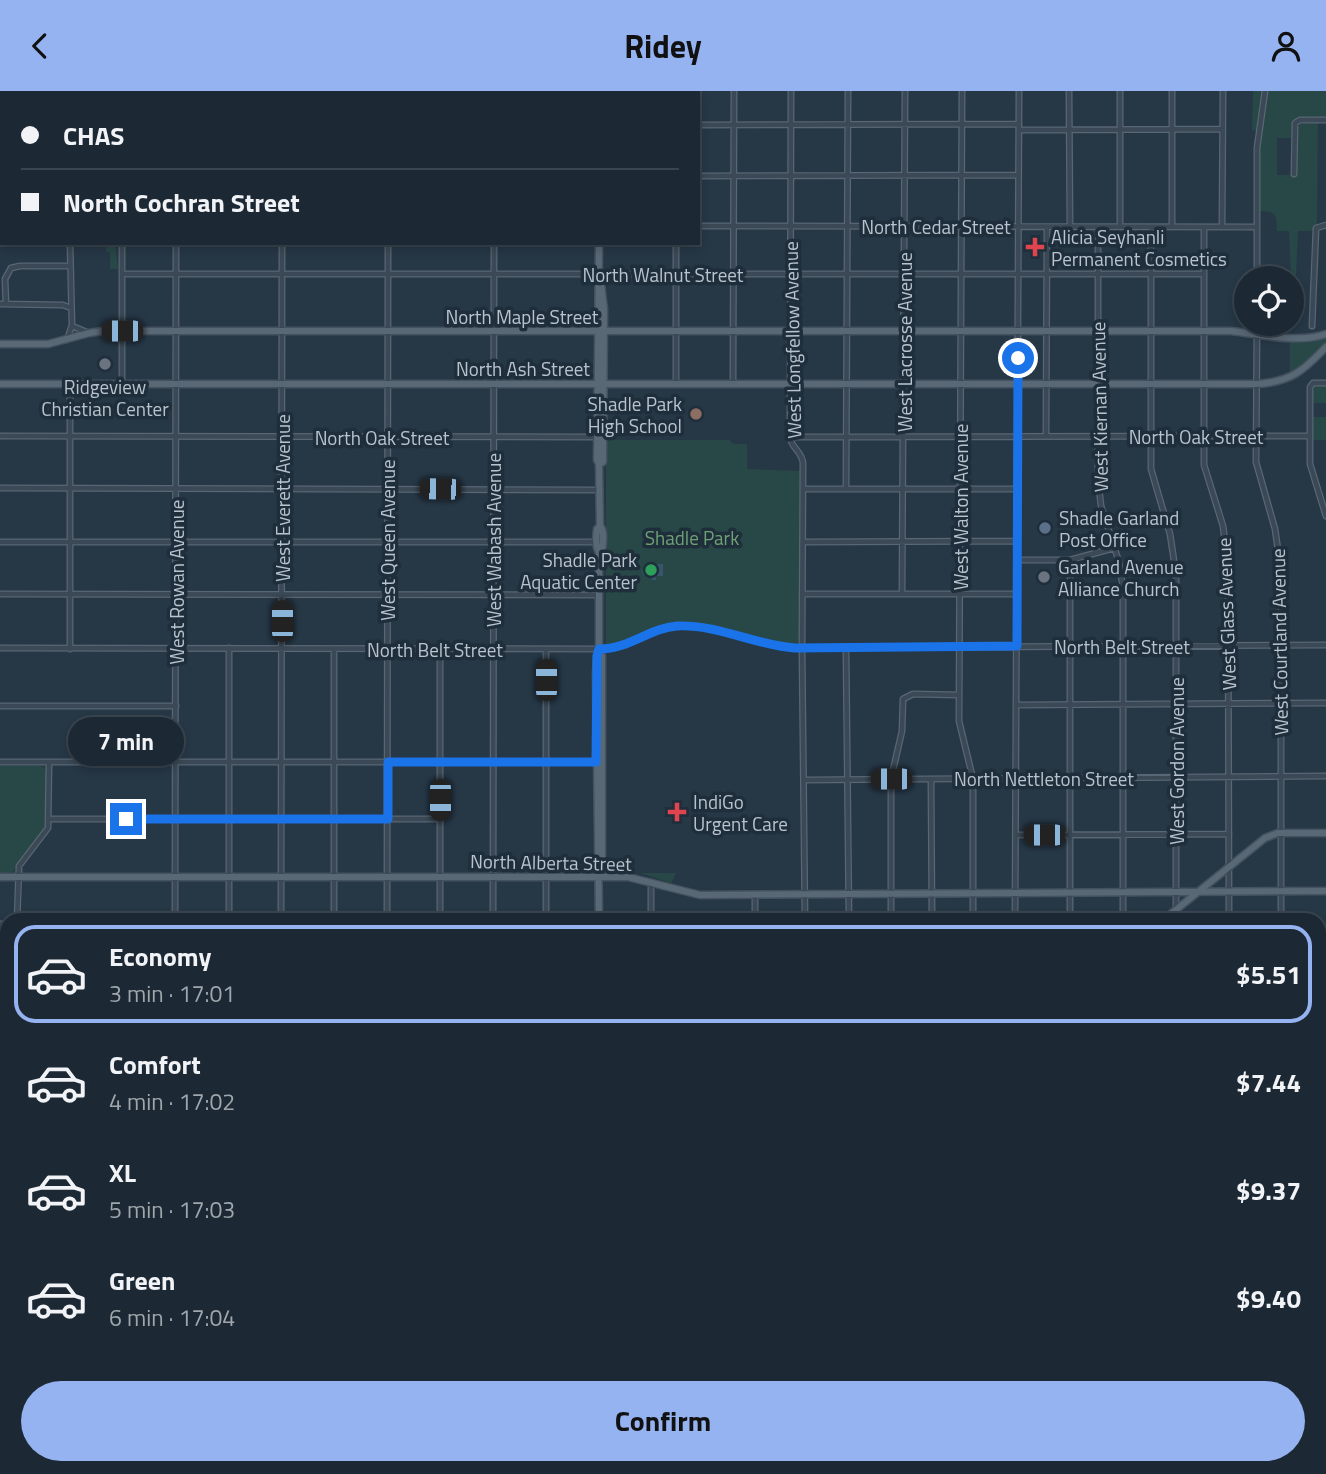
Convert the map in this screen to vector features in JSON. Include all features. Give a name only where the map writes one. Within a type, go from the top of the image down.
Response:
[{"type":"main road","points":[[599,245],[600,526],[603,539],[602,550],[599,552]]},
{"type":"main road","name":"North Maple Street","points":[[0,344],[48,344],[89,333],[122,331],[1234,332]]},
{"type":"main road","name":"North Maple Street","points":[[1304,336],[1326,334]]},
{"type":"main road","name":"North Maple Street","points":[[1280,336],[1300,336]]},
{"type":"main road","name":"North Ash Street","points":[[0,384],[1256,384],[1272,383],[1296,375],[1326,347]]},
{"type":"main road","points":[[601,384],[597,437],[597,460],[601,463]]},
{"type":"main road","points":[[599,913],[596,762],[599,552],[596,542],[600,526]]},
{"type":"main road","points":[[599,651],[602,656],[602,869],[599,874]]},
{"type":"main road","points":[[596,773],[602,790],[596,803]]},
{"type":"main road","points":[[1172,913],[1263,840],[1281,833],[1326,833]]},
{"type":"main road","name":"North Alberta Street","points":[[0,877],[546,877],[599,874],[651,881],[691,894],[1326,891]]},
{"type":"main road","name":"North Alberta Street","points":[[1179,892],[1215,879]]},
{"type":"main road","points":[[1178,908],[1198,897],[1225,891]]},
{"type":"street","points":[[733,384],[734,91]]},
{"type":"street","name":"West Longfellow Avenue","points":[[791,91],[790,437],[791,445],[803,459],[805,913]]},
{"type":"street","points":[[846,489],[848,91]]},
{"type":"street","name":"West Lacrosse Avenue","points":[[902,594],[905,91]]},
{"type":"street","name":"West Walton Avenue","points":[[962,91],[959,695],[961,732],[973,779],[973,913]]},
{"type":"street","points":[[1015,913],[1019,91]]},
{"type":"street","points":[[1069,91],[1070,227]]},
{"type":"street","points":[[1120,91],[1120,227]]},
{"type":"street","points":[[1171,91],[1172,227]]},
{"type":"street","points":[[1222,227],[1223,91]]},
{"type":"street","points":[[1257,266],[1257,148],[1265,91]]},
{"type":"street","points":[[1294,174],[1296,121],[1326,120]]},
{"type":"street","points":[[700,125],[962,124],[1070,129],[1222,129]]},
{"type":"street","points":[[700,176],[1018,175]]},
{"type":"street","points":[[1312,326],[1316,228],[1324,225]]},
{"type":"street","name":"North Cedar Street","points":[[700,226],[1257,227]]},
{"type":"street","points":[[1046,436],[1047,227]]},
{"type":"street","name":"West Kiernan Avenue","points":[[1098,227],[1099,492],[1119,562],[1123,588],[1123,913]]},
{"type":"street","name":"West Gordon Avenue","points":[[1151,227],[1150,436],[1154,485],[1165,514],[1175,563],[1177,913]]},
{"type":"street","name":"West Glass Avenue","points":[[1204,227],[1203,435],[1207,478],[1223,526],[1227,553],[1229,868],[1225,891],[1228,913]]},
{"type":"street","points":[[66,340],[72,325],[70,245]]},
{"type":"street","points":[[122,245],[122,384]]},
{"type":"street","name":"West Rowan Avenue","points":[[175,913],[176,245]]},
{"type":"street","name":"West Everett Avenue","points":[[281,913],[282,245]]},
{"type":"street","name":"West Queen Avenue","points":[[387,913],[388,245]]},
{"type":"street","name":"West Wabash Avenue","points":[[493,913],[494,245]]},
{"type":"street","points":[[676,245],[676,384]]},
{"type":"street","points":[[70,266],[11,268],[5,279],[3,304],[63,305],[71,308]]},
{"type":"street","name":"North Walnut Street","points":[[122,274],[1204,274]]},
{"type":"street","points":[[72,325],[89,333]]},
{"type":"street","name":"West Courtland Avenue","points":[[1257,336],[1256,435],[1259,477],[1272,515],[1279,550],[1281,913]]},
{"type":"street","points":[[1326,383],[1311,384],[1309,436],[1310,464],[1326,516]]},
{"type":"street","points":[[70,384],[70,649]]},
{"type":"street","name":"North Oak Street","points":[[0,436],[597,437]]},
{"type":"street","name":"North Oak Street","points":[[790,437],[1309,436]]},
{"type":"street","points":[[0,488],[600,490]]},
{"type":"street","points":[[803,489],[1018,489]]},
{"type":"street","points":[[803,541],[1017,541]]},
{"type":"street","points":[[0,542],[596,542]]},
{"type":"street","points":[[1017,561],[1070,560],[1114,548]]},
{"type":"street","points":[[1070,560],[1070,913]]},
{"type":"street","points":[[0,594],[599,595]]},
{"type":"street","points":[[802,594],[1017,594]]},
{"type":"street","name":"North Belt Street","points":[[0,648],[599,651],[623,646],[676,626],[706,628],[774,646],[802,648],[1326,645]]},
{"type":"street","points":[[229,648],[229,913]]},
{"type":"street","points":[[846,648],[849,913]]},
{"type":"street","points":[[334,649],[334,913]]},
{"type":"street","points":[[440,649],[440,913]]},
{"type":"street","points":[[546,649],[546,913]]},
{"type":"street","points":[[891,913],[891,779],[902,731],[902,701],[905,696],[959,695]]},
{"type":"street","points":[[1016,705],[1326,703]]},
{"type":"street","points":[[0,706],[176,706]]},
{"type":"street","points":[[0,762],[596,762]]},
{"type":"street","points":[[17,913],[17,877],[23,859],[48,828],[49,762]]},
{"type":"street","name":"North Nettleton Street","points":[[805,780],[1326,776]]},
{"type":"street","points":[[931,779],[932,913]]},
{"type":"street","points":[[49,819],[440,819]]},
{"type":"street","points":[[1016,835],[1229,834]]},
{"type":"street","points":[[651,881],[651,913]]},
{"type":"street","points":[[755,894],[755,913]]},
{"type":"green space","points":[[1253,91],[1263,91],[1256,131],[1252,130]]},
{"type":"green space","points":[[1267,91],[1326,91],[1326,118],[1297,119],[1292,124],[1292,138],[1277,138],[1277,175],[1296,175],[1297,124],[1318,123],[1317,224],[1314,231],[1298,231],[1296,266],[1291,266],[1289,231],[1277,231],[1276,217],[1271,212],[1259,211],[1258,147]]},
{"type":"green space","points":[[107,245],[115,245],[118,269],[110,269],[110,252],[106,252]]},
{"type":"green space","points":[[1326,337],[1326,344],[1307,364],[1290,376],[1290,340]]},
{"type":"green space","points":[[1314,386],[1326,386],[1326,403],[1312,403]]},
{"type":"green space","points":[[1312,417],[1326,417],[1326,440],[1312,440]]},
{"type":"green space","name":"Shadle Park","points":[[606,440],[729,440],[734,444],[747,444],[747,469],[800,471],[797,644],[782,644],[709,626],[679,623],[660,626],[625,642],[606,645]]},
{"type":"green space","points":[[0,766],[42,766],[46,770],[46,820],[44,830],[13,872],[0,874]]},
{"type":"green space","points":[[640,873],[676,873],[671,883]]},
{"type":"water","points":[[648,564],[655,573],[656,564],[663,564],[663,576],[656,576],[656,580],[652,580],[651,574],[643,575],[642,570]]},
{"type":"place","name":"Alicia Seyhanli Permanent Cosmetics","points":[[1035,247]]},
{"type":"place","name":"Ridgeview Christian Center","points":[[105,364]]},
{"type":"place","name":"Shadle Park High School","points":[[696,414]]},
{"type":"place","name":"Shadle Garland Post Office","points":[[1045,528]]},
{"type":"place","name":"Shadle Park Aquatic Center","points":[[651,570]]},
{"type":"place","name":"Garland Avenue Alliance Church","points":[[1044,577]]},
{"type":"place","name":"IndiGo Urgent Care","points":[[677,812]]},
{"type":"route","points":[[126,819],[388,819],[388,762],[596,762],[599,649],[623,646],[665,628],[706,628],[774,646],[795,648],[1017,646],[1018,358]]}]
